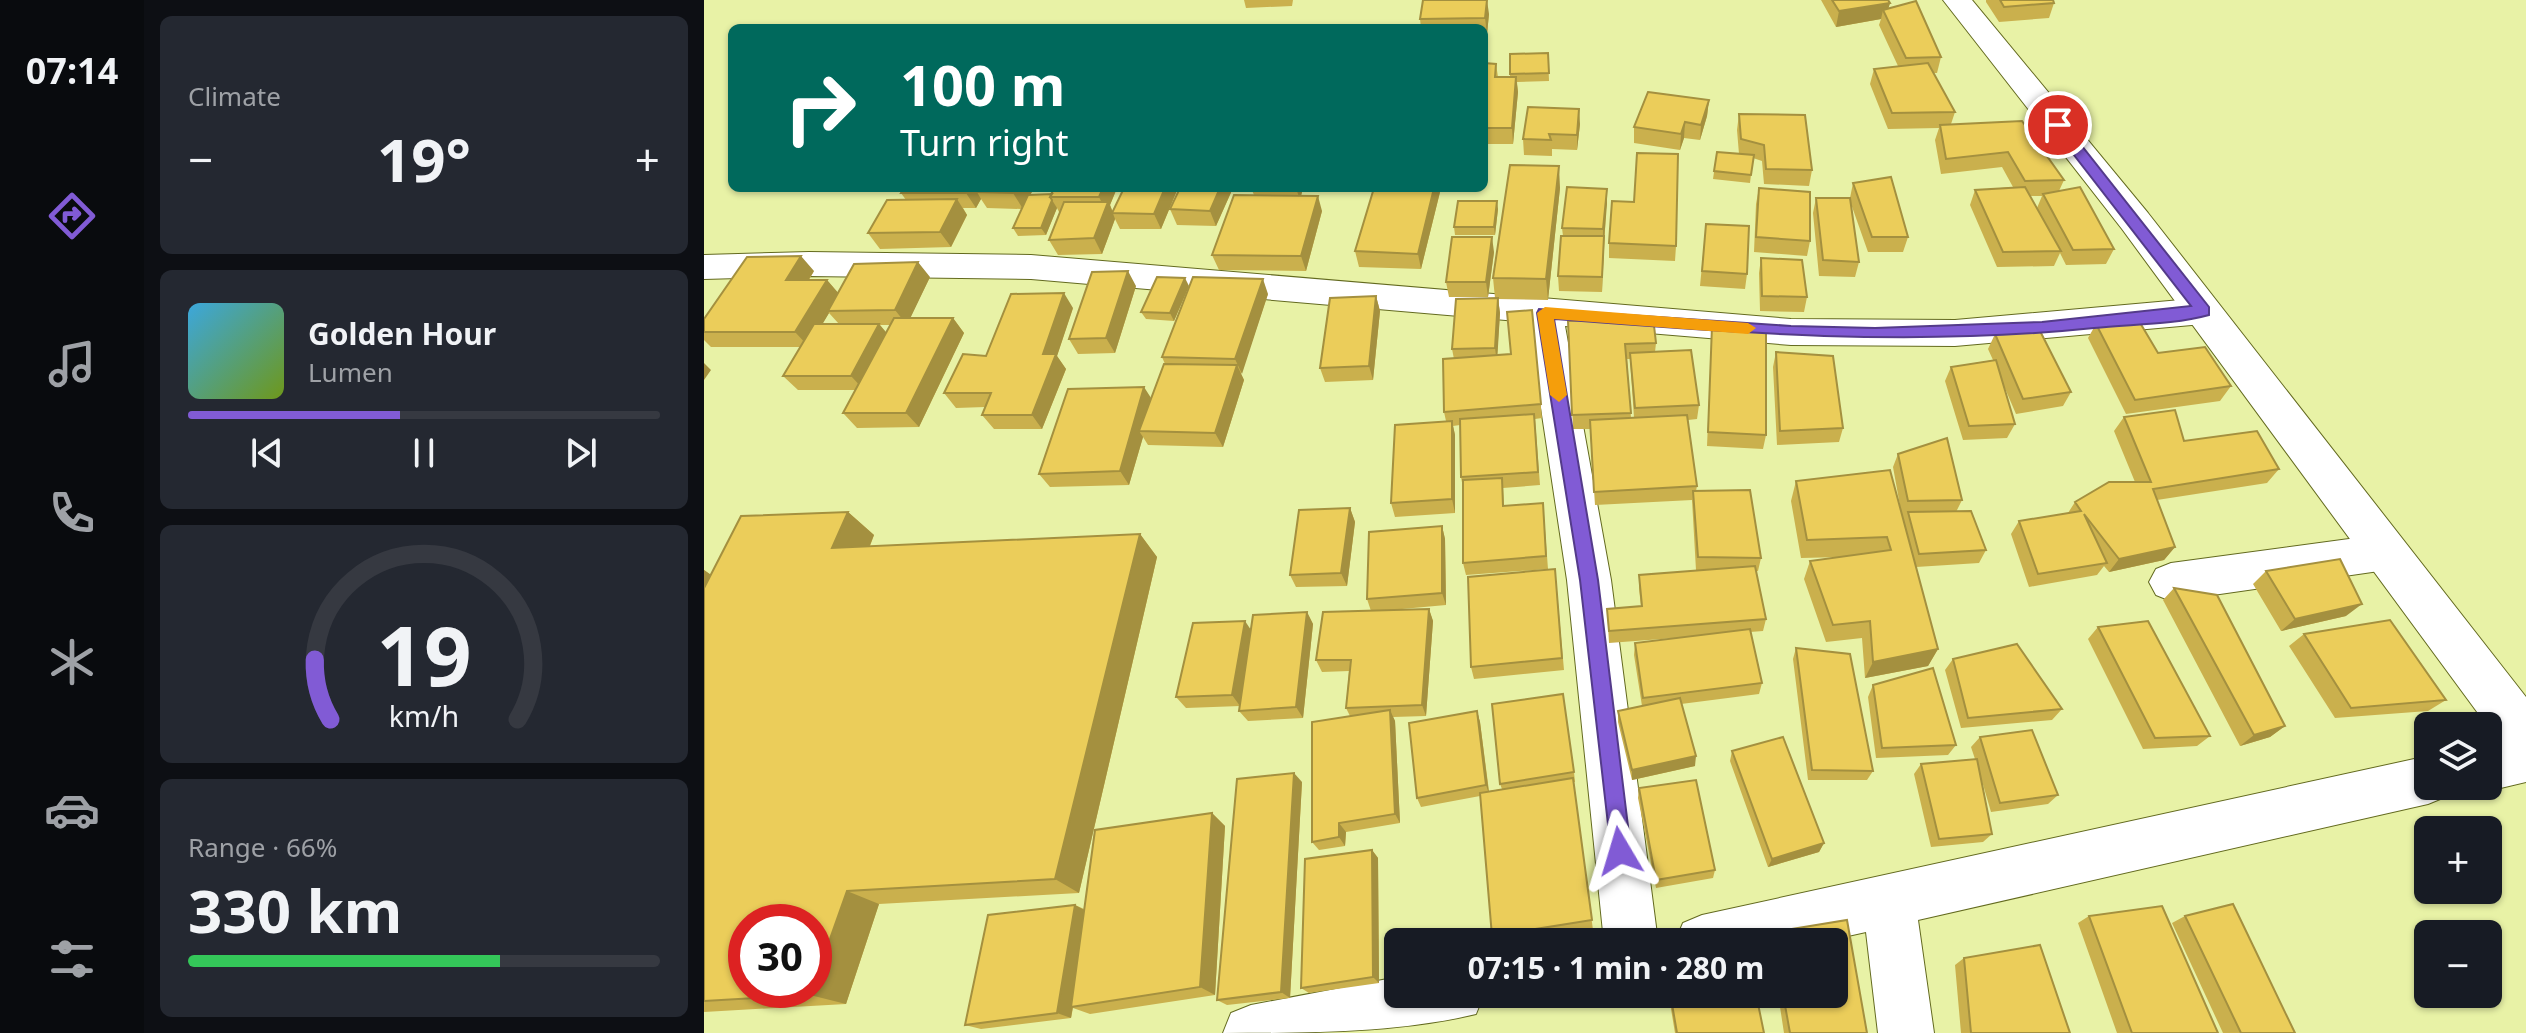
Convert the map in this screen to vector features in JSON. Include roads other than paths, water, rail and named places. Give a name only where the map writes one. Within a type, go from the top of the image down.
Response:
[{"type":"main road","points":[[1957,0],[2203,311],[2526,737]]},
{"type":"street","points":[[704,267],[809,264],[1047,268],[1791,332],[1875,334],[2042,328],[2203,311]]},
{"type":"street","points":[[1545,313],[1589,580],[1629,928]]},
{"type":"street","points":[[2171,582],[2386,552]]},
{"type":"street","points":[[2502,764],[2526,759]]},
{"type":"street","points":[[1761,928],[2414,783]]},
{"type":"street","points":[[1888,898],[1906,1033]]},
{"type":"street","points":[[1251,1033],[1384,1008]]}]
